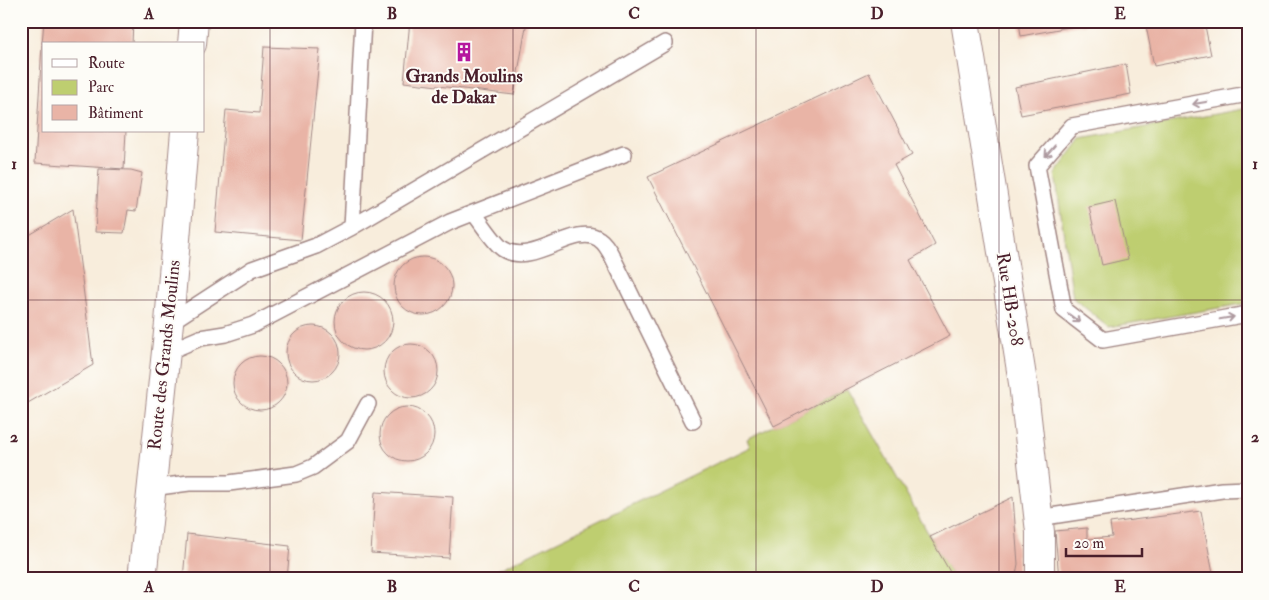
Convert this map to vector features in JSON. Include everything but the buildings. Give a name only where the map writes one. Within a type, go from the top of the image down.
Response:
[{"type":"street","points":[[192,42],[194,21]]},
{"type":"street","name":"Rue HB-208","points":[[965,21],[1023,384],[1038,518],[1040,579]]},
{"type":"street","name":"Route des Grands Moulins","points":[[142,579],[185,132]]},
{"type":"lane","points":[[352,227],[363,21]]},
{"type":"lane","points":[[168,323],[252,269],[316,246],[352,227],[665,43]]},
{"type":"lane","points":[[1248,94],[1072,126],[1037,166],[1064,310],[1103,340],[1248,314]]},
{"type":"lane","points":[[165,353],[200,338],[225,334],[253,325],[450,222],[624,154]]},
{"type":"lane","points":[[474,213],[502,249],[517,254],[530,254],[582,236],[591,236],[599,239],[613,258],[693,421]]},
{"type":"lane","points":[[151,488],[189,483],[229,483],[296,474],[313,467],[348,441],[368,404]]},
{"type":"lane","points":[[1038,518],[1222,490],[1248,489]]},
{"type":"green space","points":[[1248,108],[1248,303],[1109,327],[1073,298],[1055,174],[1081,139]]},
{"type":"green space","points":[[847,389],[954,579],[479,579],[750,447],[747,439]]},
{"type":"place","name":"Grands Moulins de Dakar","points":[[464,52]]}]
